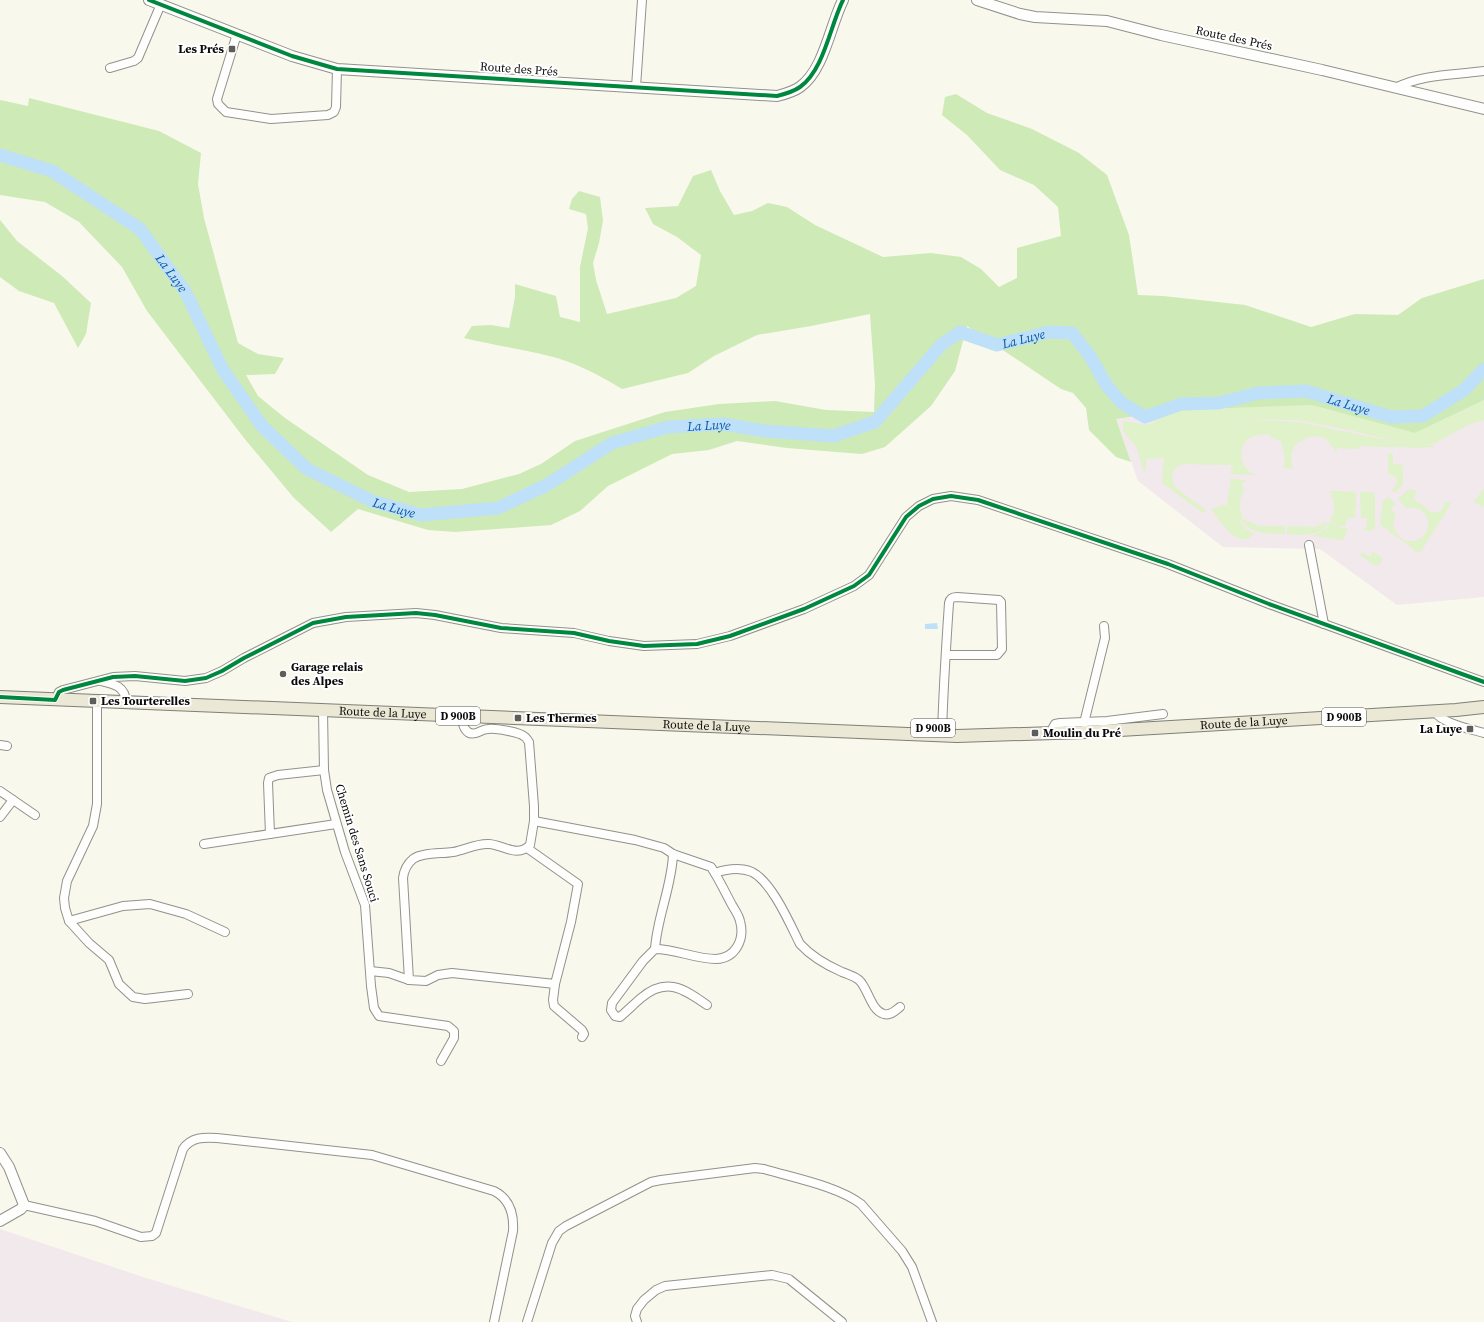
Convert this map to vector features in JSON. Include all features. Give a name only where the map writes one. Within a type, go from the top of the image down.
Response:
[{"type":"main road","name":"Route de la Luye","points":[[0,697],[862,732],[1004,734],[1094,732],[1435,712],[1484,707]]},
{"type":"street","name":"Route des Prés","points":[[149,0],[292,56],[338,69],[765,96],[777,96],[789,93],[800,87],[816,69],[843,0]]},
{"type":"street","points":[[636,87],[642,0]]},
{"type":"street","name":"Route des Prés","points":[[977,0],[1020,14],[1035,17],[1107,21],[1161,35],[1322,70],[1484,109]]},
{"type":"street","points":[[110,68],[134,61],[138,58],[161,4]]},
{"type":"street","points":[[237,34],[217,99],[218,104],[226,112],[271,119],[328,115],[334,112],[336,107],[338,69]]},
{"type":"street","points":[[1395,88],[1424,78],[1484,71]]},
{"type":"street","points":[[55,700],[59,692],[62,690],[113,677],[135,676],[185,680],[206,678],[313,623],[346,617],[416,613],[435,615],[501,628],[574,634],[644,646],[697,644],[730,636],[811,606],[854,586],[868,575],[906,517],[920,506],[933,499],[951,496],[978,500],[1168,564],[1269,604],[1484,682]]},
{"type":"street","points":[[1309,545],[1324,624]]},
{"type":"street","points":[[942,732],[946,655],[950,599],[952,597],[957,597],[999,600],[1001,602],[1002,649],[997,655],[946,655]]},
{"type":"street","points":[[1084,723],[1105,638],[1104,626]]},
{"type":"street","points":[[98,680],[119,687],[125,694],[126,702]]},
{"type":"street","points":[[97,701],[96,804],[93,826],[67,881],[64,898],[69,921],[89,943],[109,960],[119,984],[133,997],[145,999],[188,994]]},
{"type":"street","name":"Chemin des Sans Souci","points":[[324,710],[324,770],[327,790],[344,852],[365,905],[374,1008],[379,1016],[448,1026],[454,1031],[454,1038],[441,1060]]},
{"type":"street","points":[[1435,712],[1440,718],[1484,733]]},
{"type":"street","points":[[1050,733],[1055,724],[1060,723],[1084,723],[1163,714]]},
{"type":"street","points":[[409,980],[403,878],[404,871],[413,859],[419,856],[452,852],[480,844],[501,846],[519,851],[530,845],[534,821],[534,806],[529,742],[526,737],[521,734],[492,729],[485,729],[472,733],[468,732],[463,727],[462,716]]},
{"type":"street","points":[[270,834],[269,778],[278,775],[324,770]]},
{"type":"street","points":[[0,791],[35,815]]},
{"type":"street","points":[[0,816],[13,800]]},
{"type":"street","points":[[534,821],[635,840],[664,848],[673,854],[711,867],[740,921],[742,934],[739,945],[734,953],[717,959],[704,958],[664,949],[655,949]]},
{"type":"street","points":[[204,844],[336,824]]},
{"type":"street","points":[[527,848],[578,884],[553,1000],[554,1006],[582,1030],[584,1034],[582,1037]]},
{"type":"street","points":[[673,854],[672,866],[656,935],[655,949],[643,961],[612,1003],[611,1010],[615,1016],[620,1017],[648,993],[659,987],[674,986],[691,994],[707,1005]]},
{"type":"street","points":[[715,873],[726,869],[740,869],[752,873],[763,882],[778,902],[800,944],[805,950],[824,964],[855,977],[860,981],[877,1011],[885,1015],[891,1014],[900,1007]]},
{"type":"street","points":[[69,921],[123,906],[150,904],[186,914],[225,932]]},
{"type":"street","points":[[370,970],[389,973],[409,980],[426,981],[438,976],[452,973],[556,984]]},
{"type":"street","points":[[24,1205],[94,1222],[141,1237],[148,1237],[156,1233],[183,1149],[189,1142],[196,1138],[217,1138],[372,1155],[494,1191],[508,1203],[514,1219],[514,1231],[494,1322]]},
{"type":"street","points":[[0,1153],[9,1167],[24,1205]]},
{"type":"street","points":[[527,1322],[552,1243],[563,1228],[657,1180],[755,1168],[764,1169],[840,1192],[853,1198],[861,1204],[907,1258],[912,1267],[932,1322]]},
{"type":"street","points":[[0,1221],[21,1209],[24,1205]]},
{"type":"street","points":[[637,1322],[635,1314],[640,1304],[656,1290],[665,1286],[772,1275],[789,1279],[842,1322]]},
{"type":"shaded area","points":[[1484,400],[1484,597],[1397,605],[1320,549],[1223,547],[1138,481],[1116,419],[1177,410],[1312,405],[1415,433]]},
{"type":"shaded area","points":[[0,1229],[146,1278],[292,1322],[0,1322]]},
{"type":"green space","points":[[956,94],[987,113],[1032,129],[1079,153],[1107,175],[1129,235],[1138,295],[1163,296],[1245,305],[1311,327],[1355,314],[1398,315],[1422,298],[1484,279],[1484,400],[1415,433],[1312,405],[1177,410],[1116,419],[1131,462],[1116,457],[1089,430],[1086,408],[1073,393],[1061,389],[967,326],[955,371],[931,406],[885,447],[862,454],[787,448],[737,441],[709,450],[672,454],[608,486],[580,511],[551,525],[455,532],[428,530],[358,509],[331,532],[294,498],[244,438],[147,311],[122,267],[79,222],[45,202],[0,195],[0,100],[28,106],[29,98],[159,131],[201,153],[198,184],[204,218],[238,343],[258,354],[284,358],[275,374],[246,375],[258,396],[285,418],[368,475],[409,492],[462,489],[519,474],[541,464],[575,441],[665,412],[719,404],[775,401],[826,410],[874,412],[875,384],[870,314],[757,335],[714,356],[688,373],[622,389],[587,370],[559,359],[464,338],[472,326],[491,325],[509,328],[515,297],[515,284],[556,296],[560,317],[580,322],[580,267],[588,228],[586,214],[569,209],[572,199],[579,191],[600,197],[603,221],[599,243],[593,263],[596,280],[607,314],[676,298],[696,286],[701,255],[677,237],[653,224],[645,208],[678,206],[693,176],[711,170],[720,191],[734,215],[752,211],[768,203],[787,207],[815,225],[883,257],[931,253],[961,257],[981,269],[999,287],[1017,278],[1017,248],[1061,236],[1058,207],[1034,185],[1000,170],[967,135],[942,115],[945,97]]},
{"type":"green space","points":[[0,220],[17,241],[62,276],[91,303],[86,334],[78,348],[54,303],[19,291],[0,277]]},
{"type":"green space","points":[[1484,400],[1484,420],[1470,424],[1433,444],[1409,444],[1433,445],[1434,447],[1360,446],[1360,449],[1337,448],[1336,453],[1327,440],[1319,436],[1314,436],[1300,441],[1294,447],[1291,458],[1293,469],[1283,467],[1285,459],[1281,442],[1267,434],[1251,437],[1246,441],[1241,452],[1243,463],[1246,468],[1256,475],[1231,474],[1231,468],[1233,465],[1182,464],[1173,472],[1172,478],[1174,485],[1177,489],[1206,510],[1203,513],[1162,483],[1164,458],[1146,459],[1146,471],[1143,470],[1137,448],[1123,431],[1123,421],[1145,425],[1153,423],[1162,412],[1177,410],[1312,405],[1415,433]],"holes":[[[1236,419],[1298,420],[1354,431],[1405,444],[1298,422]]]},
{"type":"green space","points":[[1388,453],[1393,454],[1393,464],[1403,465],[1403,484],[1396,492],[1391,491],[1397,484],[1396,478],[1388,473]]},
{"type":"green space","points":[[1231,479],[1246,480],[1241,485],[1244,491],[1240,504],[1243,518],[1239,521],[1246,529],[1254,534],[1246,539],[1236,537],[1231,533],[1221,523],[1211,509],[1227,505]]},
{"type":"green space","points":[[1484,488],[1484,505],[1483,507],[1474,502]]},
{"type":"green space","points":[[1409,489],[1417,491],[1413,498],[1432,513],[1441,511],[1446,501],[1451,504],[1421,551],[1417,552],[1380,523],[1383,501],[1389,497],[1395,504],[1391,509],[1396,514],[1393,522],[1396,533],[1405,541],[1418,540],[1424,536],[1428,525],[1425,514],[1414,508],[1406,508],[1398,499]]},
{"type":"green space","points":[[1330,491],[1356,492],[1356,510],[1354,510],[1355,518],[1348,518],[1348,520],[1346,520],[1346,526],[1338,526],[1330,520],[1334,512],[1334,508]]},
{"type":"green space","points":[[1360,492],[1372,492],[1375,495],[1375,527],[1371,531],[1365,530],[1364,527],[1367,527],[1367,518],[1361,518]]},
{"type":"green space","points":[[1244,519],[1259,526],[1284,526],[1285,534],[1256,531],[1246,526],[1241,521]]},
{"type":"green space","points":[[1329,522],[1325,527],[1316,533],[1305,535],[1287,534],[1287,526],[1314,527]]},
{"type":"green space","points":[[1330,522],[1339,527],[1348,529],[1343,540],[1312,536],[1327,528]]},
{"type":"green space","points":[[1362,552],[1370,557],[1373,552],[1383,558],[1379,565],[1374,565],[1360,555]]},
{"type":"water","points":[[937,623],[938,629],[925,629],[925,624]]},
{"type":"waterway","name":"La Luye","points":[[0,155],[52,171],[140,229],[185,291],[223,370],[262,426],[307,469],[372,501],[421,515],[498,508],[547,485],[612,443],[668,427],[723,424],[765,431],[833,436],[875,422],[941,345],[960,332],[997,345],[1049,332],[1072,333],[1090,356],[1107,386],[1122,403],[1145,417],[1181,404],[1219,403],[1258,393],[1306,391],[1391,417],[1423,416],[1464,390],[1484,369]]},
{"type":"cycle path","points":[[149,0],[292,56],[337,69],[777,96],[792,92],[800,87],[815,70],[826,47],[843,0]]},
{"type":"cycle path","points":[[0,697],[55,700],[59,692],[63,690],[113,677],[135,676],[185,681],[206,678],[313,623],[346,617],[416,613],[435,615],[501,628],[574,633],[609,641],[644,646],[697,644],[730,636],[804,609],[854,586],[869,575],[906,517],[919,506],[933,499],[951,496],[978,500],[1168,564],[1269,604],[1484,682]]},
{"type":"place","name":"Les Prés","points":[[232,49]]},
{"type":"place","name":"Garage relais des Alpes","points":[[283,674]]},
{"type":"place","name":"Les Tourterelles","points":[[93,701]]},
{"type":"place","name":"Les Thermes","points":[[518,718]]},
{"type":"place","name":"La Luye","points":[[1470,729]]},
{"type":"place","name":"Moulin du Pré","points":[[1035,733]]}]
